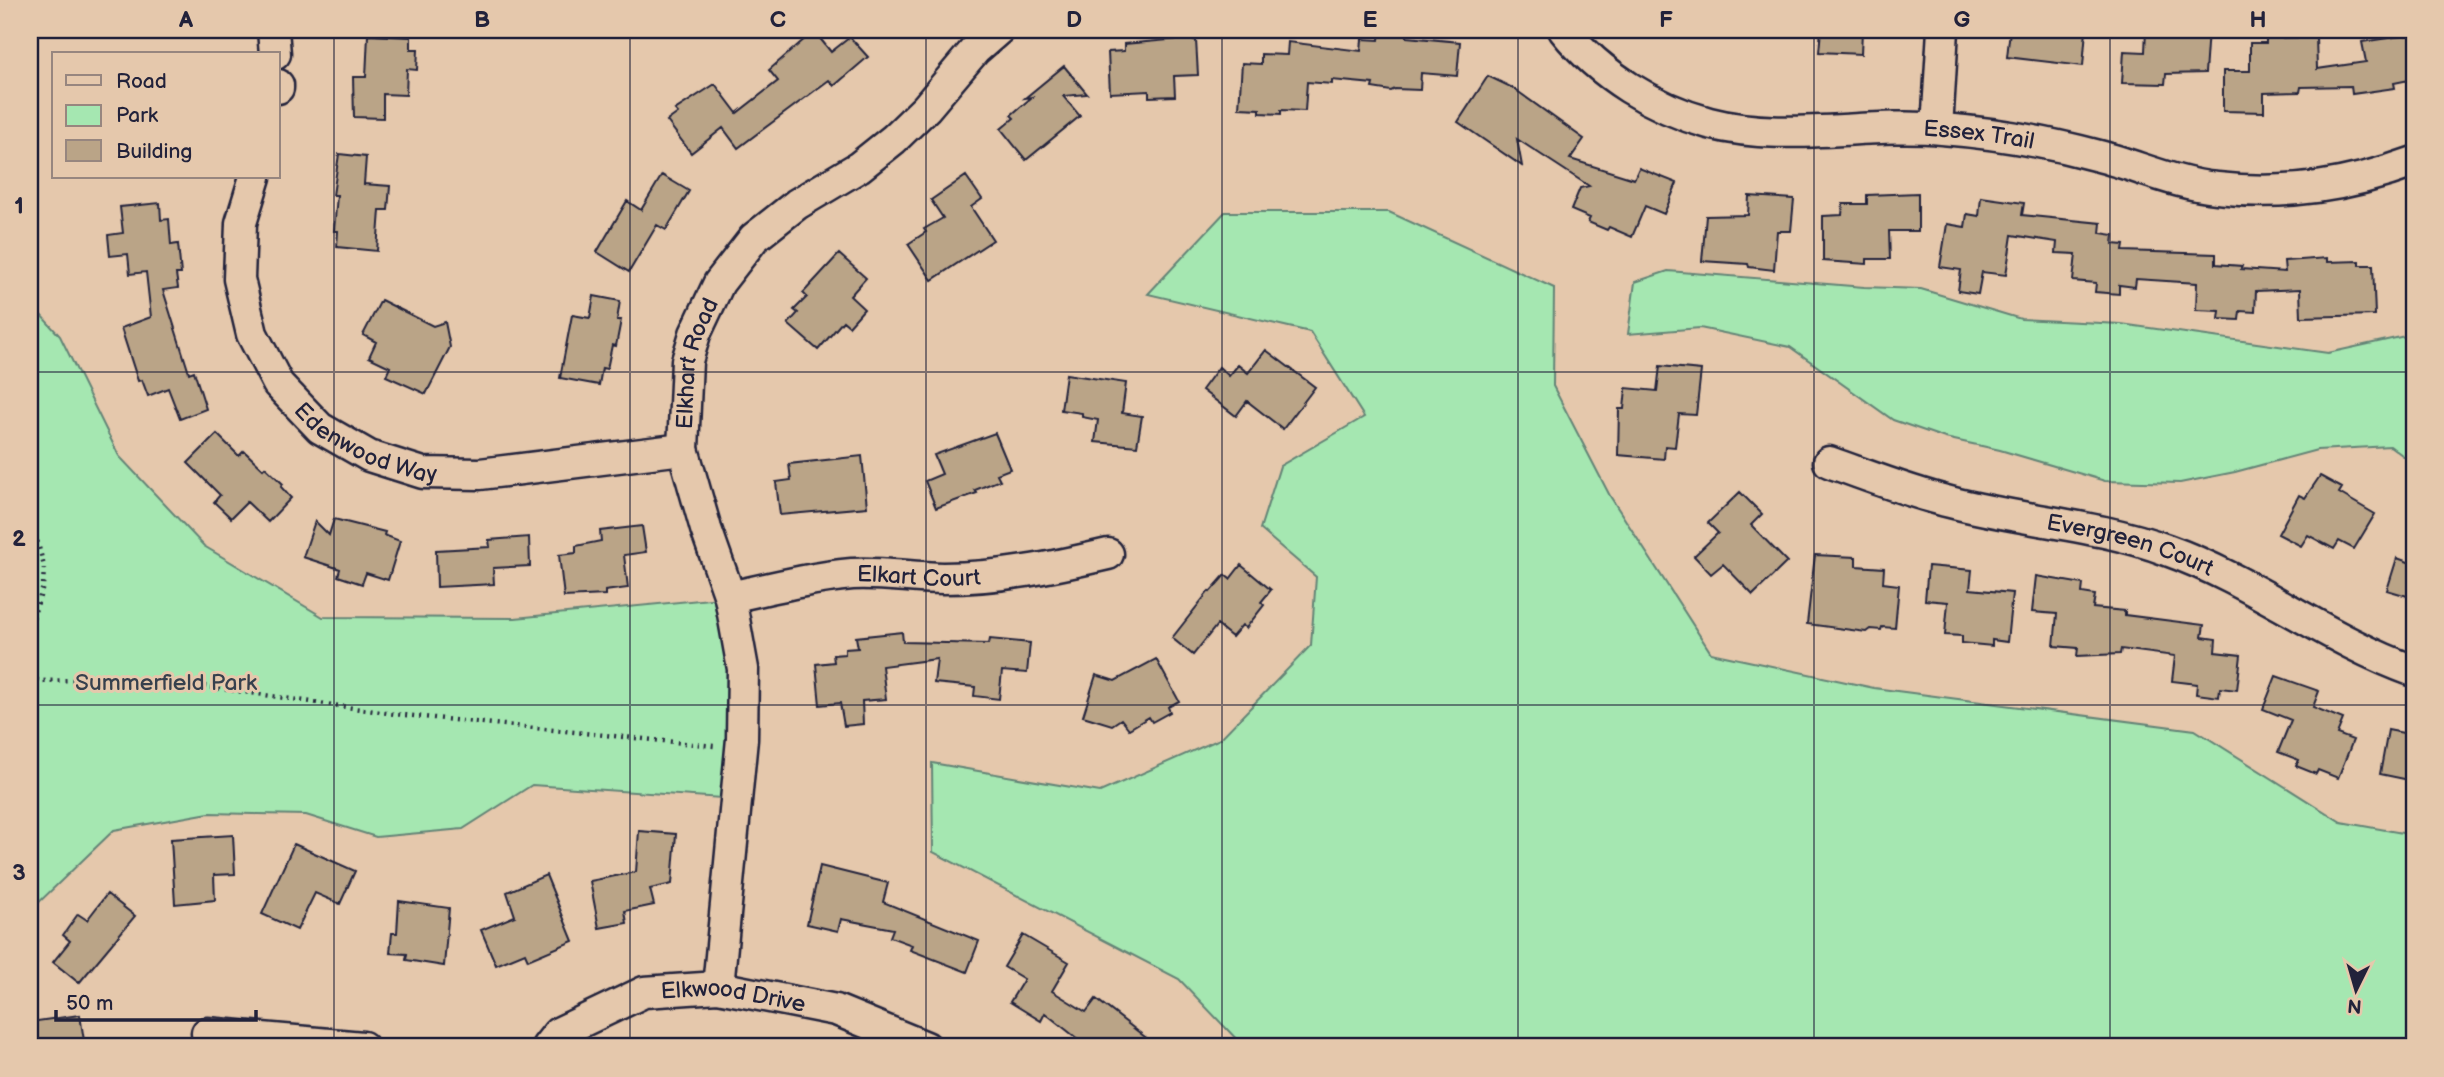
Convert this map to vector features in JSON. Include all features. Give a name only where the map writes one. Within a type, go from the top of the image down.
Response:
[{"type":"street","points":[[273,30],[275,52]]},
{"type":"street","name":"Elkhart Road","points":[[718,986],[742,739],[743,669],[730,597],[706,529],[683,449],[687,361],[706,308],[719,283],[754,238],[775,220],[859,167],[894,139],[926,108],[975,50],[998,30]]},
{"type":"street","name":"Essex Trail","points":[[1564,30],[1593,60],[1616,79],[1641,94],[1710,123],[1759,131],[1793,132],[1875,127],[1937,128],[1994,133],[2050,144],[2213,188],[2245,191],[2310,190],[2373,177],[2414,162]]},
{"type":"street","points":[[1937,128],[1943,30]]},
{"type":"street","name":"Edenwood Way","points":[[255,178],[241,222],[239,279],[252,334],[278,384],[320,428],[369,456],[423,473],[480,474],[683,449]]},
{"type":"street","name":"Evergreen Court","points":[[1829,462],[1949,502],[2113,533],[2167,550],[2218,570],[2349,643],[2414,671]]},
{"type":"street","name":"Elkart Court","points":[[730,597],[823,577],[856,574],[943,578],[995,576],[1048,569],[1108,554]]},
{"type":"street","name":"Elkwood Drive","points":[[547,1047],[558,1033],[644,992],[718,986],[836,1010],[926,1047]]},
{"type":"street","points":[[208,1033],[363,1047]]},
{"type":"path","points":[[30,514],[44,566],[43,587],[30,627]]},
{"type":"path","points":[[30,678],[40,681],[107,679],[196,685],[394,715],[714,746]]},
{"type":"green space","points":[[1225,212],[1389,212],[1554,288],[1553,386],[1610,496],[1711,653],[1874,688],[2195,730],[2341,822],[2414,835],[2414,1047],[1244,1047],[1179,979],[933,852],[932,763],[1100,792],[1220,739],[1311,645],[1316,577],[1260,529],[1280,466],[1364,417],[1310,332],[1148,294]]},
{"type":"green space","points":[[1668,271],[1921,289],[2021,319],[2121,324],[2328,353],[2414,334],[2414,464],[2390,446],[2317,450],[2235,472],[2180,483],[2105,481],[2000,450],[1945,438],[1893,420],[1790,347],[1700,328],[1628,334],[1635,282]]},
{"type":"green space","name":"Summerfield Park","points":[[30,303],[60,336],[119,456],[204,546],[323,617],[515,618],[730,597],[736,799],[532,785],[463,829],[376,837],[306,815],[209,813],[114,830],[30,911]]},
{"type":"building","points":[[1821,30],[1862,30],[1861,54],[1819,52]]},
{"type":"building","points":[[2010,30],[2086,30],[2083,66],[2007,57]]},
{"type":"building","points":[[2146,30],[2208,30],[2205,73],[2166,74],[2165,84],[2122,83],[2124,51],[2145,52]]},
{"type":"building","points":[[814,31],[831,52],[850,37],[868,57],[834,86],[829,80],[738,148],[723,128],[691,153],[667,121],[678,113],[675,110],[715,84],[737,113],[778,81],[769,70]]},
{"type":"building","points":[[1380,31],[1407,32],[1407,37],[1460,42],[1457,76],[1421,73],[1420,90],[1391,91],[1372,88],[1373,84],[1332,80],[1332,84],[1307,82],[1305,111],[1281,110],[1281,114],[1239,108],[1242,63],[1261,64],[1261,54],[1287,55],[1288,42],[1361,51],[1362,39],[1379,40]]},
{"type":"building","points":[[2414,34],[2414,79],[2394,83],[2395,88],[2352,94],[2351,86],[2301,87],[2300,92],[2264,93],[2264,112],[2223,111],[2223,71],[2250,71],[2250,43],[2266,43],[2266,38],[2316,37],[2317,69],[2366,62],[2362,42]]},
{"type":"building","points":[[368,35],[411,37],[411,49],[418,49],[417,70],[407,69],[406,95],[383,94],[383,118],[354,117],[353,77],[366,77]]},
{"type":"building","points":[[1196,40],[1198,75],[1174,76],[1175,96],[1149,97],[1149,91],[1110,93],[1108,52],[1124,51],[1124,44]]},
{"type":"building","points":[[1064,66],[1087,94],[1063,96],[1080,116],[1026,160],[1001,129],[1014,118],[1011,115],[1032,97],[1025,98]]},
{"type":"building","points":[[1488,76],[1513,88],[1584,139],[1570,159],[1634,179],[1639,168],[1677,183],[1664,214],[1645,206],[1632,237],[1588,222],[1590,218],[1571,210],[1580,188],[1589,186],[1517,139],[1522,166],[1458,122]]},
{"type":"building","points":[[339,154],[366,157],[364,184],[390,186],[388,210],[380,210],[377,251],[337,247],[338,231],[334,231],[337,195],[333,195]]},
{"type":"building","points":[[662,175],[689,191],[666,230],[657,225],[629,272],[597,252],[627,201],[641,210]]},
{"type":"building","points":[[966,176],[982,199],[971,207],[993,240],[932,280],[908,244],[926,232],[924,229],[943,218],[931,200]]},
{"type":"building","points":[[1918,193],[1918,231],[1889,231],[1890,259],[1867,259],[1867,264],[1823,261],[1823,216],[1842,215],[1843,204],[1867,204],[1867,195]]},
{"type":"building","points":[[1749,196],[1794,199],[1791,231],[1777,231],[1774,270],[1749,267],[1748,264],[1702,261],[1706,216],[1748,215]]},
{"type":"building","points":[[1981,197],[2024,203],[2022,215],[2101,223],[2100,233],[2114,235],[2113,244],[2124,245],[2123,251],[2216,254],[2216,264],[2285,272],[2284,261],[2327,258],[2327,262],[2360,261],[2360,265],[2373,265],[2375,315],[2301,317],[2300,289],[2256,291],[2255,312],[2240,311],[2239,320],[2219,319],[2220,311],[2196,310],[2197,283],[2136,279],[2135,287],[2119,285],[2119,294],[2095,292],[2096,283],[2073,281],[2076,254],[2056,253],[2057,242],[2012,235],[2006,275],[1982,272],[1978,294],[1958,291],[1961,270],[1940,267],[1947,224],[1965,227],[1967,214],[1979,216]]},
{"type":"building","points":[[160,203],[161,220],[169,219],[171,245],[178,244],[181,274],[176,274],[178,288],[163,290],[189,373],[194,371],[206,409],[180,419],[168,388],[148,396],[142,380],[138,381],[121,328],[151,317],[146,272],[130,274],[128,254],[110,256],[108,235],[123,233],[120,207]]},
{"type":"building","points":[[839,254],[866,278],[850,296],[864,309],[849,326],[843,321],[818,350],[788,324],[798,313],[794,310],[807,297],[803,293]]},
{"type":"building","points":[[594,296],[620,301],[617,320],[621,320],[616,346],[612,345],[607,369],[602,368],[599,385],[560,378],[572,315],[590,318]]},
{"type":"building","points":[[381,300],[433,326],[445,322],[450,347],[426,394],[386,376],[390,367],[369,357],[376,342],[363,335]]},
{"type":"building","points":[[1266,350],[1315,387],[1283,429],[1247,401],[1236,416],[1202,390],[1219,367],[1229,376],[1238,365],[1248,373]]},
{"type":"building","points":[[1660,366],[1701,370],[1696,415],[1679,414],[1675,447],[1665,446],[1664,459],[1618,455],[1619,409],[1624,409],[1626,388],[1657,391]]},
{"type":"building","points":[[1066,374],[1126,383],[1122,413],[1142,416],[1137,446],[1095,442],[1098,420],[1082,417],[1082,413],[1061,410]]},
{"type":"building","points":[[995,433],[1010,469],[997,474],[1000,480],[975,490],[977,493],[936,508],[925,481],[942,474],[934,455]]},
{"type":"building","points":[[217,434],[239,456],[244,451],[283,484],[281,487],[291,498],[268,522],[247,502],[231,518],[214,502],[220,495],[188,463]]},
{"type":"building","points":[[862,456],[867,507],[780,515],[776,482],[791,480],[789,464]]},
{"type":"building","points":[[2320,476],[2342,488],[2339,493],[2375,514],[2354,549],[2339,541],[2334,549],[2308,535],[2301,546],[2278,534],[2299,495],[2305,498]]},
{"type":"building","points":[[1740,492],[1762,514],[1751,525],[1787,562],[1753,595],[1723,564],[1711,574],[1694,556],[1718,533],[1708,523]]},
{"type":"building","points":[[334,519],[385,532],[384,535],[400,541],[388,580],[366,573],[362,584],[338,576],[340,569],[303,557],[315,521],[329,535]]},
{"type":"building","points":[[642,526],[646,552],[624,555],[628,588],[605,591],[605,595],[564,597],[559,555],[576,553],[576,546],[601,541],[600,531]]},
{"type":"building","points":[[529,537],[530,566],[493,568],[494,584],[437,587],[436,550],[490,547],[489,540]]},
{"type":"building","points":[[1815,555],[1856,557],[1856,566],[1884,568],[1883,583],[1899,585],[1895,628],[1882,627],[1881,630],[1870,629],[1866,632],[1807,624]]},
{"type":"building","points":[[2397,558],[2414,564],[2414,598],[2387,590]]},
{"type":"building","points":[[1241,565],[1271,590],[1261,602],[1264,605],[1246,628],[1242,625],[1232,637],[1217,625],[1193,655],[1172,638],[1209,591],[1225,575],[1230,579]]},
{"type":"building","points":[[1928,566],[1972,570],[1970,589],[2012,593],[2007,642],[1992,640],[1992,646],[1962,643],[1962,636],[1945,635],[1948,602],[1925,600]]},
{"type":"building","points":[[2036,576],[2083,584],[2082,593],[2095,595],[2093,608],[2204,625],[2202,637],[2216,639],[2215,652],[2241,655],[2237,690],[2220,688],[2219,697],[2196,694],[2197,684],[2172,681],[2175,656],[2121,649],[2120,654],[2077,656],[2078,648],[2054,646],[2057,614],[2032,612]]},
{"type":"building","points":[[902,632],[903,642],[989,644],[990,639],[1030,643],[1027,673],[1002,671],[999,699],[974,696],[975,687],[934,683],[937,659],[882,666],[886,699],[862,701],[863,724],[844,726],[840,703],[820,705],[816,664],[834,662],[833,655],[845,654],[845,649],[858,648],[856,637]]},
{"type":"building","points":[[1156,659],[1179,701],[1168,707],[1170,712],[1152,722],[1149,717],[1129,729],[1121,719],[1112,725],[1083,716],[1096,675],[1115,681]]},
{"type":"building","points":[[2276,676],[2319,691],[2313,707],[2343,719],[2337,734],[2353,740],[2338,778],[2318,770],[2316,774],[2296,766],[2299,760],[2278,752],[2291,720],[2263,709]]},
{"type":"building","points":[[2388,730],[2414,735],[2414,781],[2380,774]]},
{"type":"building","points":[[639,831],[676,834],[672,884],[650,889],[654,905],[625,911],[627,923],[599,928],[590,881],[636,872]]},
{"type":"building","points":[[233,835],[235,874],[214,875],[215,900],[175,904],[171,839]]},
{"type":"building","points":[[294,844],[355,871],[340,904],[315,893],[297,930],[262,914]]},
{"type":"building","points":[[820,866],[888,883],[883,902],[979,941],[967,972],[910,950],[912,945],[890,937],[893,929],[841,919],[838,931],[807,924]]},
{"type":"building","points":[[546,875],[573,941],[528,960],[525,953],[496,965],[481,930],[515,916],[507,892]]},
{"type":"building","points":[[107,894],[135,916],[79,983],[53,962],[70,941],[63,935],[78,914],[87,920]]},
{"type":"building","points":[[399,901],[449,908],[444,966],[406,960],[407,954],[390,953],[392,933],[397,933]]},
{"type":"building","points":[[1023,935],[1069,962],[1052,991],[1086,1012],[1096,999],[1158,1047],[1088,1047],[1045,1013],[1041,1021],[1010,1002],[1024,979],[1004,967]]},
{"type":"building","points":[[80,1015],[85,1047],[31,1047],[30,1022]]}]
